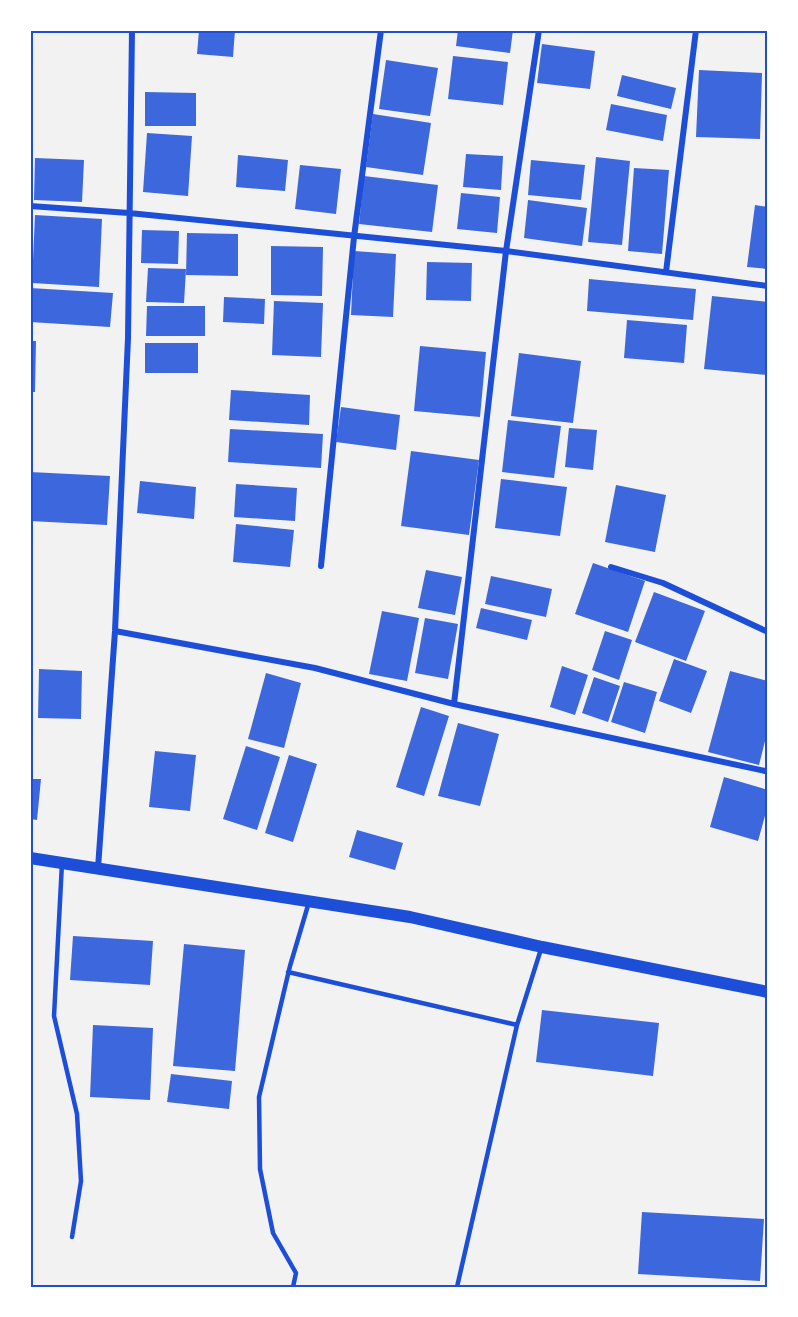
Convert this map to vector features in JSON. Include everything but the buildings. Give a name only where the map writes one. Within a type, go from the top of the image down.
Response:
[{"type":"main road","points":[[30,858],[410,917],[542,947],[768,992]]},
{"type":"street","points":[[98,870],[115,631],[128,339],[132,30]]},
{"type":"street","points":[[321,566],[354,237],[381,30]]},
{"type":"street","points":[[454,704],[506,250],[539,30]]},
{"type":"street","points":[[666,272],[696,30]]},
{"type":"street","points":[[30,206],[129,213],[354,237],[506,250],[768,286]]},
{"type":"street","points":[[611,567],[663,583],[768,632]]},
{"type":"street","points":[[115,631],[315,668],[454,704],[765,771]]},
{"type":"lane","points":[[62,863],[54,1016],[77,1114],[81,1181],[72,1237]]},
{"type":"lane","points":[[293,1287],[296,1273],[273,1233],[260,1169],[259,1096],[288,972],[309,902]]},
{"type":"lane","points":[[457,1287],[517,1025],[542,947]]},
{"type":"lane","points":[[288,972],[517,1025]]}]
